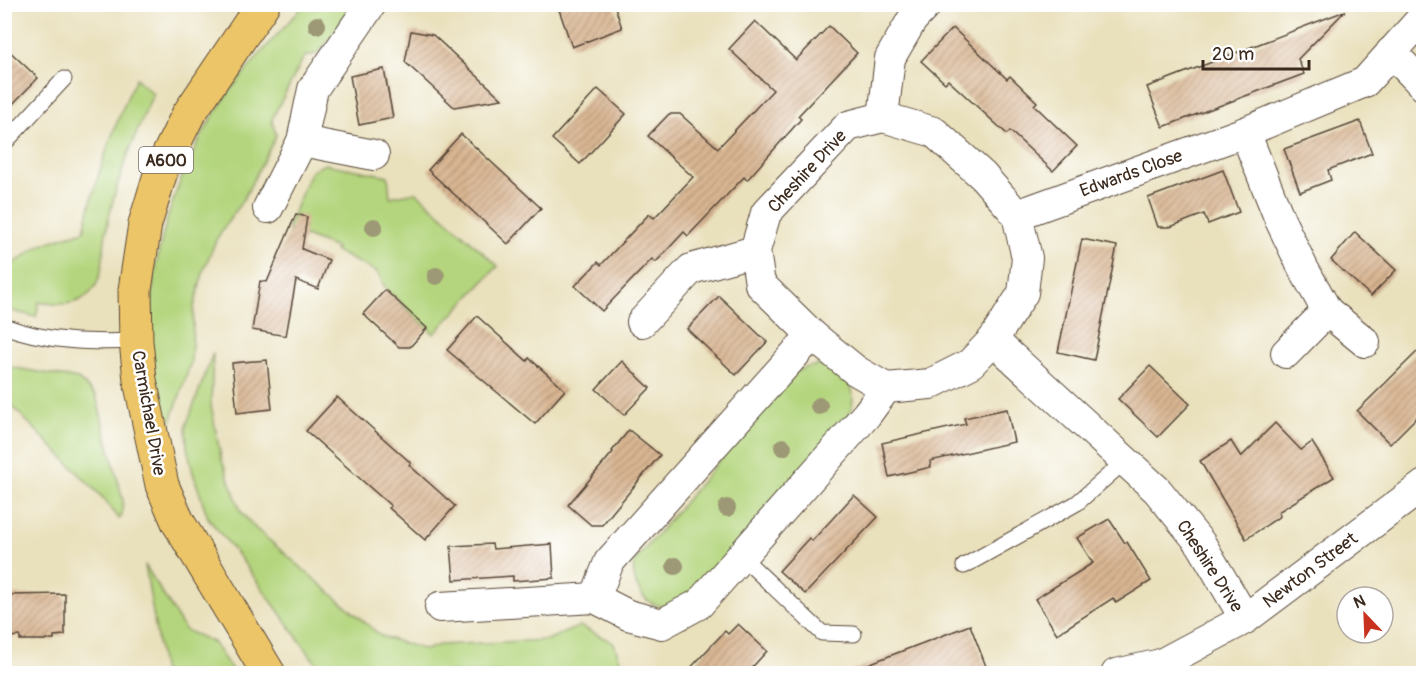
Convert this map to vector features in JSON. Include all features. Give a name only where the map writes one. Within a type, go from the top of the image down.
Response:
[{"type":"main road","name":"Carmichael Drive","points":[[263,4],[188,115],[162,168],[146,224],[135,290],[136,341],[140,380],[162,485],[178,522],[269,674]]},
{"type":"street","points":[[268,208],[302,141],[314,89],[371,4]]},
{"type":"street","points":[[440,607],[595,598],[628,615],[662,624],[699,604],[867,414],[886,388],[930,384],[970,364],[993,340],[1023,293],[1027,258],[1017,215],[983,176],[934,132],[883,117],[890,58],[912,20],[927,4]]},
{"type":"street","name":"Edwards Close","points":[[1017,215],[1245,132],[1365,82],[1424,16]]},
{"type":"street","points":[[1391,52],[1424,86]]},
{"type":"street","name":"Cheshire Drive","points":[[883,117],[848,126],[766,213],[755,251],[760,284],[812,335],[855,370],[886,388]]},
{"type":"street","points":[[1245,132],[1280,220],[1327,311],[1365,342]]},
{"type":"street","points":[[302,141],[374,155]]},
{"type":"street","points":[[642,322],[692,269],[755,251]]},
{"type":"street","points":[[1286,353],[1327,311]]},
{"type":"street","points":[[595,598],[609,562],[812,335]]},
{"type":"street","name":"Cheshire Drive","points":[[993,340],[1157,490],[1201,544],[1245,619]]},
{"type":"street","name":"Newton Street","points":[[1116,674],[1155,669],[1245,619],[1424,485]]},
{"type":"lane","points":[[4,144],[64,79]]},
{"type":"lane","points":[[4,326],[28,335],[42,337],[102,343],[136,341]]},
{"type":"lane","points":[[964,566],[1077,503],[1125,460]]},
{"type":"lane","points":[[741,556],[822,633],[854,634]]},
{"type":"green space","points":[[304,5],[352,5],[323,48],[316,54],[304,57],[272,119],[276,136],[244,198],[217,238],[204,269],[194,307],[191,362],[165,439],[153,381],[150,344],[151,306],[164,231],[175,195],[207,126],[227,95]]},
{"type":"green space","points":[[136,78],[153,94],[118,183],[108,220],[102,267],[95,287],[85,297],[73,303],[39,302],[36,317],[5,309],[5,266],[14,263],[44,244],[84,231],[106,153]]},
{"type":"green space","points":[[325,164],[388,176],[390,197],[416,192],[498,266],[434,334],[386,289],[377,272],[335,251],[336,248],[287,229],[309,175],[313,170]]},
{"type":"green space","points":[[213,353],[211,405],[221,458],[241,512],[255,528],[381,636],[425,650],[439,645],[547,640],[580,626],[614,643],[622,666],[620,673],[323,673],[241,559],[208,518],[193,473],[187,447],[186,426]]},
{"type":"green space","points":[[818,365],[844,376],[849,383],[853,398],[848,418],[688,600],[668,606],[650,602],[640,592],[637,585],[634,577],[634,562],[792,374]]},
{"type":"green space","points":[[4,366],[78,379],[96,396],[123,500],[122,516],[119,519],[105,500],[5,399]]},
{"type":"green space","points":[[145,565],[185,630],[213,642],[234,673],[163,673]]},
{"type":"building","points":[[557,4],[614,4],[622,28],[572,47]]},
{"type":"building","points":[[1345,11],[1298,59],[1304,74],[1163,127],[1147,87]]},
{"type":"building","points":[[755,21],[796,60],[829,26],[857,53],[798,116],[801,119],[747,180],[744,177],[688,236],[684,232],[656,262],[652,259],[602,311],[575,286],[598,262],[601,265],[649,214],[654,218],[693,177],[648,136],[669,114],[680,114],[718,148],[773,90],[729,49]]},
{"type":"building","points":[[953,28],[1007,79],[1010,76],[1037,102],[1034,105],[1077,146],[1053,171],[1010,131],[1007,134],[948,80],[945,83],[921,61]]},
{"type":"building","points":[[411,31],[433,35],[502,99],[454,107],[405,62]]},
{"type":"building","points":[[4,46],[38,78],[4,113]]},
{"type":"building","points":[[384,69],[393,118],[359,125],[350,76]]},
{"type":"building","points":[[598,89],[626,114],[580,164],[552,139]]},
{"type":"building","points":[[1360,121],[1372,153],[1328,170],[1331,180],[1300,192],[1284,149]]},
{"type":"building","points":[[461,134],[541,208],[508,244],[428,170]]},
{"type":"building","points":[[1223,170],[1239,212],[1208,224],[1204,214],[1170,227],[1158,227],[1148,198]]},
{"type":"building","points":[[296,214],[307,217],[302,249],[329,260],[318,289],[296,280],[286,336],[252,330],[260,281],[267,282]]},
{"type":"building","points":[[1355,232],[1396,270],[1371,296],[1331,260]]},
{"type":"building","points":[[1082,239],[1117,246],[1094,360],[1058,352]]},
{"type":"building","points":[[385,290],[427,328],[410,347],[399,347],[363,314]]},
{"type":"building","points":[[719,296],[767,342],[736,375],[687,329]]},
{"type":"building","points":[[477,316],[527,361],[529,358],[565,390],[535,424],[447,350]]},
{"type":"building","points":[[1424,345],[1424,410],[1390,444],[1357,411]]},
{"type":"building","points":[[267,360],[272,409],[237,413],[232,363]]},
{"type":"building","points":[[622,361],[650,388],[624,415],[596,389]]},
{"type":"building","points":[[1150,366],[1190,404],[1158,437],[1118,399]]},
{"type":"building","points":[[337,397],[455,506],[425,540],[389,508],[391,506],[306,431]]},
{"type":"building","points":[[1007,409],[1014,442],[930,461],[931,467],[889,477],[882,443],[966,424],[964,418]]},
{"type":"building","points":[[1275,423],[1301,450],[1312,442],[1334,477],[1278,512],[1280,516],[1246,539],[1200,461],[1231,441],[1241,457]]},
{"type":"building","points":[[629,430],[660,455],[602,525],[591,525],[568,505]]},
{"type":"building","points":[[854,495],[878,517],[805,594],[779,571],[809,538],[812,541]]},
{"type":"building","points":[[1109,519],[1125,543],[1127,542],[1151,581],[1116,603],[1113,598],[1057,634],[1035,599],[1093,563],[1077,538]]},
{"type":"building","points":[[492,544],[493,549],[552,544],[554,578],[513,581],[513,576],[454,580],[451,546]]},
{"type":"building","points":[[65,594],[65,635],[54,636],[54,640],[20,640],[20,636],[9,637],[9,595]]},
{"type":"building","points":[[738,624],[767,651],[746,674],[685,674],[725,631],[728,634]]},
{"type":"building","points":[[970,625],[989,674],[851,674],[850,671]]}]
